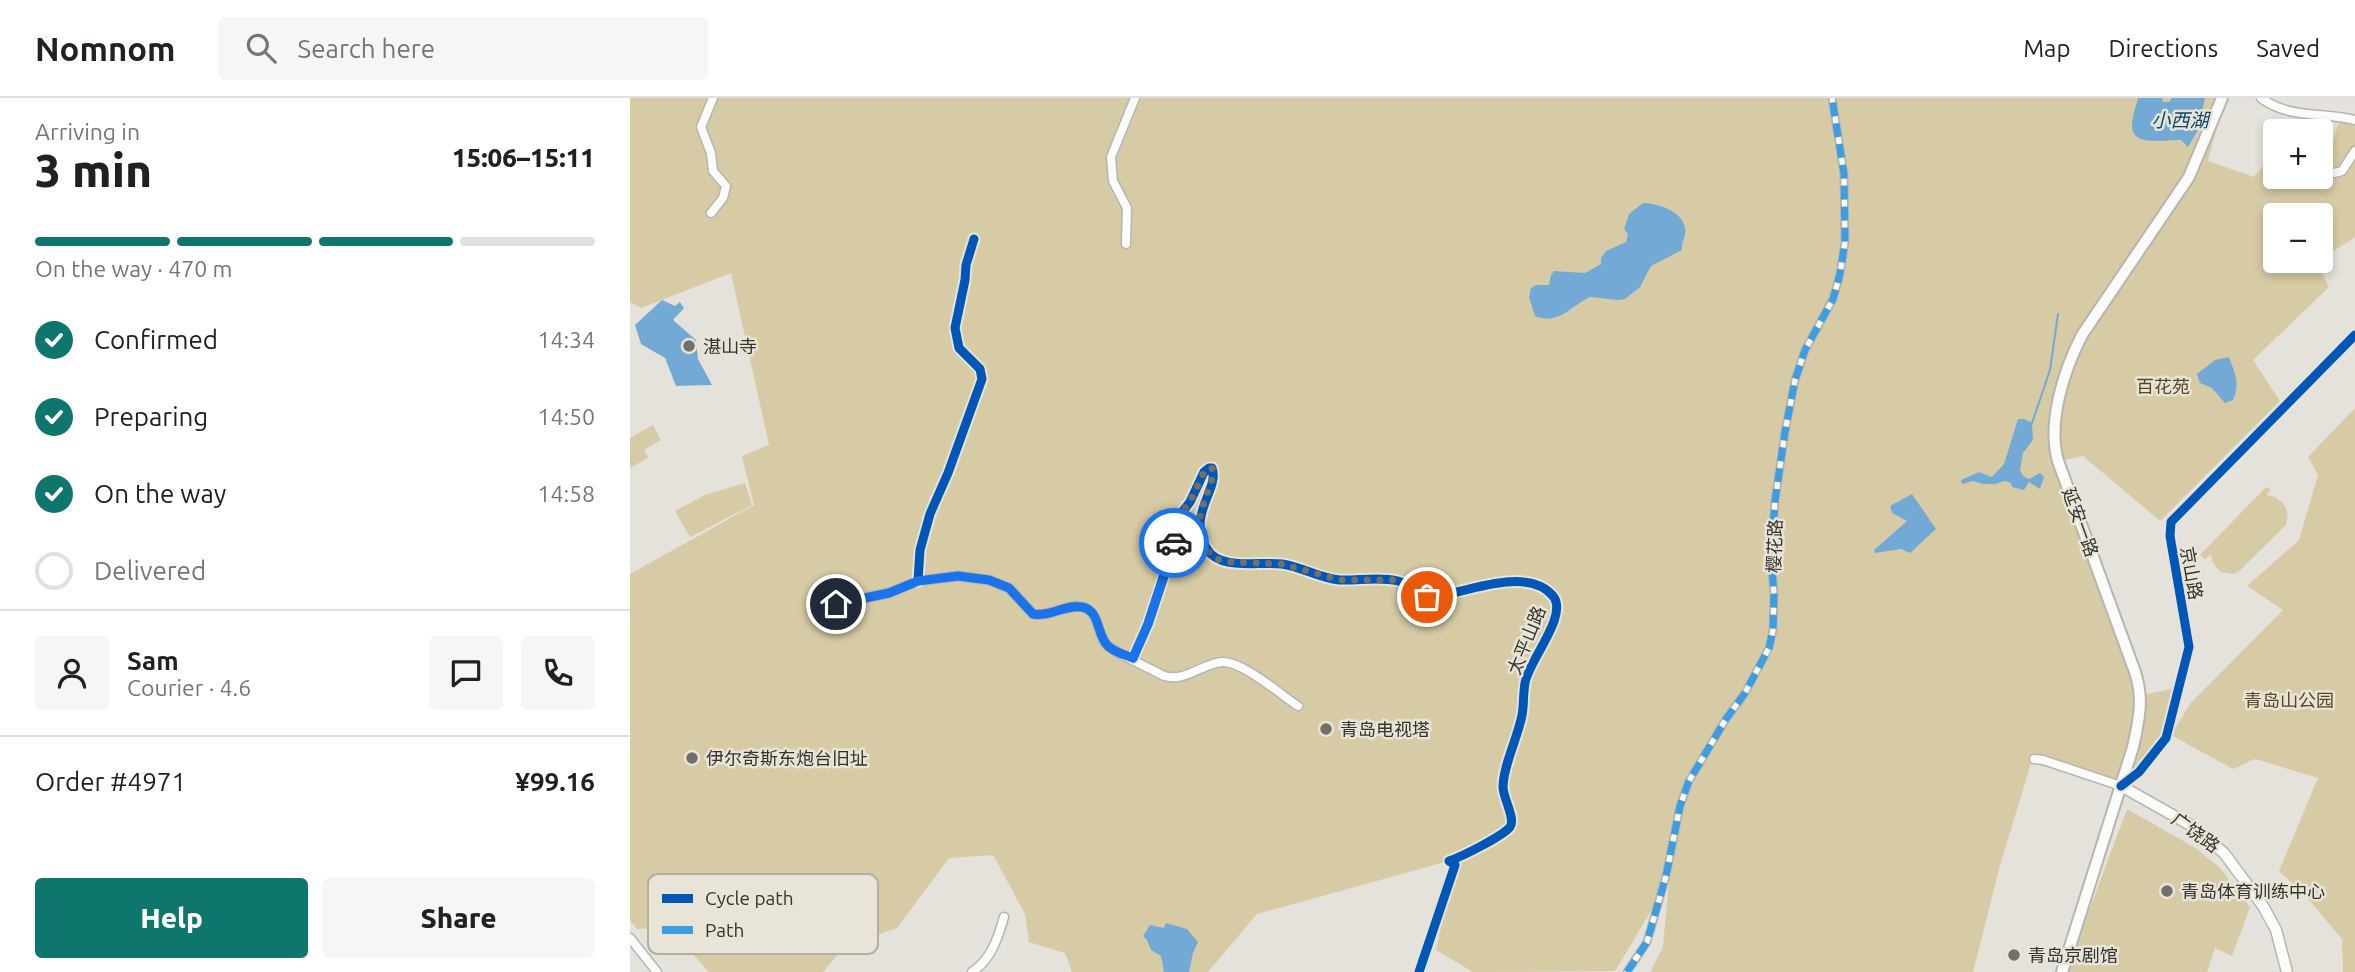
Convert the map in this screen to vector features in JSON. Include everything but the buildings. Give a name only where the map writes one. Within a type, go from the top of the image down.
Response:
[{"type":"main road","name":"延安一路","points":[[2063,972],[2140,719],[2140,687],[2058,461],[2054,426],[2070,359],[2095,315],[2163,219],[2189,177],[2222,98]]},
{"type":"street","points":[[711,214],[723,198],[726,186],[713,172],[711,153],[701,127],[713,98]]},
{"type":"street","points":[[1126,244],[1127,208],[1113,181],[1111,157],[1135,98]]},
{"type":"street","name":"樱花路","points":[[1626,972],[1647,942],[1657,910],[1680,806],[1689,781],[1745,693],[1769,648],[1773,630],[1771,557],[1775,501],[1785,432],[1795,380],[1805,350],[1833,299],[1840,274],[1844,242],[1844,174],[1832,98]]},
{"type":"street","points":[[2262,98],[2274,107],[2288,112],[2355,120]]},
{"type":"street","points":[[2334,173],[2342,171],[2355,151]]},
{"type":"street","points":[[918,581],[920,550],[930,514],[982,379],[981,369],[959,348],[955,328],[966,265],[974,239]]},
{"type":"street","name":"京山路","points":[[2121,786],[2139,772],[2166,738],[2189,648],[2170,536],[2171,522],[2355,335]]},
{"type":"street","name":"太平山路","points":[[1133,658],[1148,624],[1172,552],[1179,516],[1190,502],[1204,472],[1209,468],[1212,468],[1214,474],[1199,524],[1208,551],[1216,559],[1282,564],[1340,580],[1397,580],[1427,597],[1513,581],[1536,586],[1556,599],[1558,615],[1528,670],[1522,713],[1503,780],[1504,797],[1512,823],[1496,837],[1449,861],[1455,865],[1419,972]]},
{"type":"street","points":[[836,604],[889,593],[918,581],[958,576],[989,580],[1009,588],[1026,609],[1038,615],[1084,607],[1093,614],[1102,639],[1109,647],[1164,676],[1187,676],[1212,664],[1225,662],[1240,667],[1298,706]]},
{"type":"street","points":[[2034,759],[2121,786]]},
{"type":"street","name":"广饶路","points":[[2121,786],[2192,826],[2224,853],[2263,906],[2276,930],[2287,972]]},
{"type":"street","points":[[972,972],[984,964],[998,937],[1004,917]]},
{"type":"street","points":[[630,938],[657,972]]},
{"type":"green space","name":"百花苑","points":[[630,98],[2225,98],[2208,161],[2254,177],[2263,166],[2263,189],[2333,189],[2333,140],[2339,122],[2355,125],[2355,237],[2333,251],[2333,203],[2263,203],[2263,273],[2322,273],[2329,287],[2253,360],[2280,401],[2160,521],[2083,456],[2060,461],[2141,695],[2172,689],[2161,737],[2135,770],[2119,781],[2031,763],[1999,869],[1973,972],[1650,972],[1663,947],[1669,881],[1615,971],[1473,972],[1436,950],[1456,859],[1257,914],[1208,972],[1072,972],[1065,953],[1029,942],[1025,914],[993,855],[949,858],[897,928],[878,935],[878,874],[648,874],[648,928],[637,929],[630,920],[630,574],[754,505],[742,456],[769,445],[731,273],[641,308],[630,302]]},
{"type":"green space","name":"青岛山公园","points":[[2355,408],[2355,972],[2343,972],[2342,939],[2303,893],[2279,871],[2318,778],[2255,759],[2233,769],[2171,735],[2190,704],[2283,610],[2247,586],[2299,540],[2318,475],[2308,457]]},
{"type":"green space","points":[[653,425],[661,440],[644,450],[648,458],[630,468],[630,438]]},
{"type":"green space","points":[[745,483],[752,505],[690,537],[675,511],[705,495]]},
{"type":"green space","points":[[2266,487],[2271,490],[2266,495],[2277,498],[2284,505],[2286,525],[2238,572],[2221,572],[2213,563],[2211,554],[2205,559],[2200,555]]},
{"type":"green space","name":"青岛体育训练中心","points":[[2127,809],[2194,847],[2220,868],[2250,907],[2232,956],[2215,948],[2207,972],[2066,972]]},
{"type":"green space","points":[[693,954],[838,954],[823,972],[709,972]]},
{"type":"water","name":"小西湖","points":[[2138,98],[2162,98],[2163,102],[2169,102],[2172,98],[2205,98],[2198,130],[2188,147],[2181,140],[2152,141],[2138,137],[2132,126]]},
{"type":"water","points":[[1643,203],[1662,207],[1679,217],[1685,231],[1682,250],[1651,266],[1640,287],[1625,299],[1590,297],[1558,317],[1551,319],[1535,316],[1529,297],[1531,288],[1536,285],[1549,285],[1554,271],[1585,273],[1601,264],[1601,258],[1606,251],[1626,242],[1628,234],[1624,229],[1629,214]]},
{"type":"water","points":[[662,300],[675,306],[680,302],[684,308],[673,320],[696,340],[698,359],[712,385],[676,386],[665,358],[641,344],[635,325]]},
{"type":"water","points":[[2229,357],[2236,377],[2236,388],[2233,400],[2225,403],[2212,388],[2200,383],[2197,374],[2215,360]]},
{"type":"water","points":[[2018,419],[2032,423],[2033,440],[2023,453],[2020,470],[2023,476],[2029,479],[2040,473],[2044,477],[2040,489],[2029,482],[2024,490],[2012,487],[2011,483],[2005,481],[1995,484],[1973,481],[1962,484],[1961,480],[1979,472],[1992,477],[2004,464]]},
{"type":"water","points":[[1912,494],[1936,529],[1910,553],[1901,549],[1875,553],[1874,550],[1907,521],[1892,513],[1890,506]]},
{"type":"water","points":[[1166,923],[1187,929],[1198,942],[1189,972],[1164,972],[1161,956],[1151,950],[1143,936],[1150,925],[1164,928]]},
{"type":"waterway","points":[[2032,423],[2050,370],[2058,314]]},
{"type":"marked path","points":[[1627,972],[1647,942],[1666,876],[1680,806],[1689,781],[1745,693],[1769,648],[1773,630],[1771,557],[1775,501],[1785,432],[1795,380],[1805,350],[1833,299],[1845,242],[1844,174],[1832,98]]},
{"type":"cycle path","points":[[918,581],[920,550],[930,514],[982,379],[980,369],[959,348],[955,328],[966,265],[974,239]]},
{"type":"cycle path","points":[[2121,786],[2139,772],[2166,738],[2189,647],[2170,536],[2171,522],[2355,335]]},
{"type":"cycle path","points":[[1133,658],[1148,624],[1172,552],[1179,516],[1190,502],[1204,472],[1209,468],[1212,468],[1212,485],[1201,514],[1200,525],[1207,549],[1221,560],[1241,564],[1282,564],[1339,580],[1391,580],[1436,597],[1480,586],[1513,582],[1542,587],[1553,596],[1557,604],[1556,614],[1528,673],[1523,711],[1504,779],[1510,827],[1491,841],[1449,861],[1455,865],[1419,972]]},
{"type":"way so far","points":[[1174,543],[1179,516],[1190,502],[1204,472],[1212,468],[1214,474],[1199,524],[1208,551],[1216,559],[1282,564],[1340,580],[1397,580],[1427,597]]},
{"type":"place","name":"湛山寺","points":[[689,346]]},
{"type":"place","name":"青岛电视塔","points":[[1326,729]]},
{"type":"place","name":"伊尔奇斯东炮台旧址","points":[[692,758]]},
{"type":"place","name":"青岛体育训练中心","points":[[2167,891]]},
{"type":"place","name":"青岛京剧馆","points":[[2014,955]]},
{"type":"route","points":[[836,604],[889,593],[918,581],[958,576],[989,580],[1009,588],[1033,614],[1049,614],[1084,607],[1093,614],[1102,639],[1109,647],[1133,658],[1148,624],[1174,543]]}]
